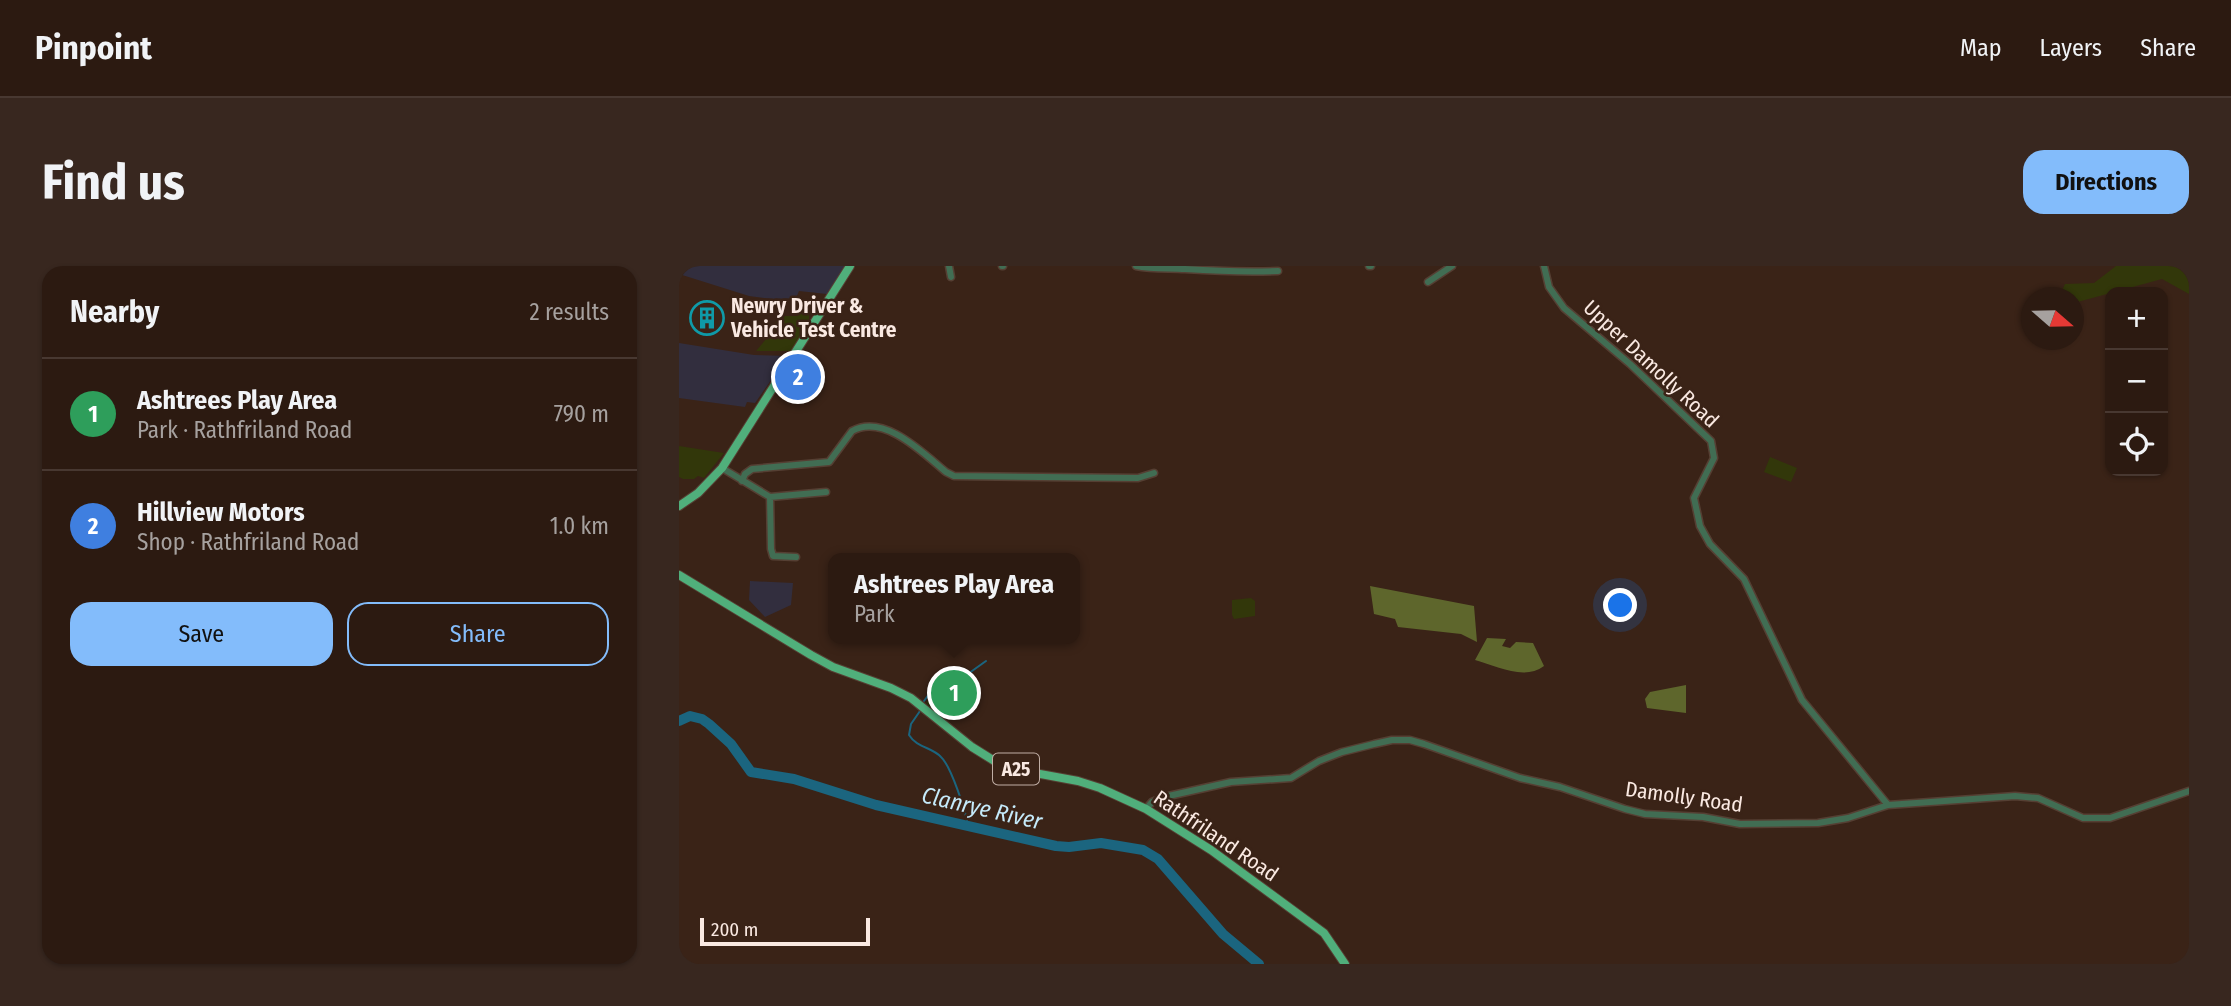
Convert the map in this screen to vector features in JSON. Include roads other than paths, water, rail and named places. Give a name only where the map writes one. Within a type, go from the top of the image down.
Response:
[{"type":"main road","points":[[679,506],[698,494],[722,468],[850,266]]},
{"type":"main road","name":"Rathfriland Road","points":[[679,575],[822,661],[911,698],[972,747],[1008,768],[1100,788],[1146,808],[1211,850],[1324,933],[1345,964]]},
{"type":"street","points":[[949,266],[951,276]]},
{"type":"street","points":[[1136,266],[1149,269],[1212,271],[1274,269]]},
{"type":"street","points":[[1436,266],[1440,273]]},
{"type":"street","points":[[1427,282],[1452,266]]},
{"type":"street","name":"Upper Damolly Road","points":[[1544,266],[1549,287],[1564,308],[1648,379],[1710,441],[1714,458],[1694,498],[1700,526],[1710,544],[1744,579],[1802,700],[1888,805]]},
{"type":"street","points":[[742,481],[752,468],[829,462],[852,431],[857,428],[884,427],[954,475],[1138,478],[1154,473]]},
{"type":"street","points":[[722,468],[770,497],[826,492]]},
{"type":"street","points":[[770,497],[773,556],[796,557]]},
{"type":"street","name":"Damolly Road","points":[[1146,808],[1164,797],[1231,782],[1291,778],[1319,761],[1342,752],[1392,740],[1410,740],[1424,744],[1502,773],[1560,787],[1645,814],[1703,817],[1740,824],[1818,823],[1848,818],[1888,805],[2015,796],[2038,798],[2070,814],[2096,819],[2109,818],[2189,791]]},
{"type":"waterway","points":[[924,701],[932,690],[965,676],[986,661]]},
{"type":"waterway","points":[[920,711],[911,724],[909,735],[916,743],[937,754],[945,762],[968,826]]},
{"type":"waterway","name":"Clanrye River","points":[[679,721],[690,716],[702,719],[731,744],[751,772],[794,779],[876,805],[1056,846],[1101,843],[1143,850],[1158,859],[1223,934],[1259,964]]},
{"type":"place","name":"Newry Driver & Vehicle Test Centre","points":[[707,318]]},
{"type":"place","name":"Hillview Motors","points":[[798,377]]},
{"type":"place","name":"Ashtrees Play Area","points":[[954,693]]}]
